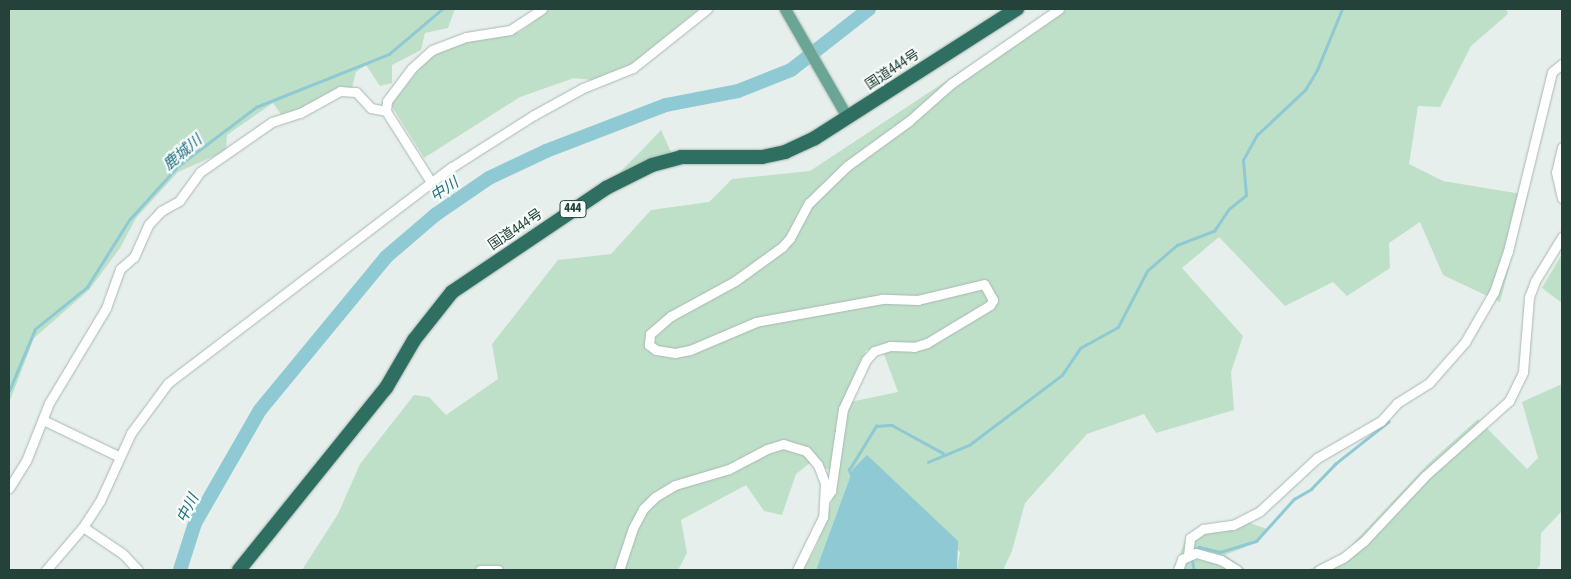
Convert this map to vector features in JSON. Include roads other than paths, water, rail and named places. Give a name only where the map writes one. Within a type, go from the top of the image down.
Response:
[{"type":"highway","name":"国道444号","points":[[239,570],[386,388],[414,340],[452,292],[606,188],[652,166],[681,157],[762,157],[784,152],[814,138],[1017,9]]},
{"type":"main road","points":[[785,9],[847,117]]},
{"type":"street","points":[[431,182],[386,111],[387,100],[412,68],[432,50],[466,37],[510,30],[542,9]]},
{"type":"street","points":[[46,570],[83,527],[100,501],[118,456],[151,402],[168,383],[431,182],[534,115],[583,88],[633,68],[707,9]]},
{"type":"street","points":[[826,498],[831,491],[843,409],[866,360],[874,352],[890,346],[914,347],[927,343],[990,305],[993,300],[984,284],[918,300],[882,299],[756,322],[690,350],[675,353],[656,350],[649,345],[650,334],[671,316],[735,281],[782,247],[790,238],[808,203],[847,166],[909,121],[952,83],[1059,9]]},
{"type":"street","points":[[1192,554],[1190,538],[1203,529],[1233,525],[1260,511],[1317,458],[1381,421],[1397,404],[1429,383],[1465,342],[1494,292],[1508,251],[1552,72],[1562,64]]},
{"type":"street","points":[[9,488],[26,461],[49,403],[106,308],[120,269],[134,257],[150,224],[161,211],[179,201],[211,161],[237,150],[272,122],[300,113],[340,91],[356,92],[371,108],[386,111]]},
{"type":"street","points":[[1562,147],[1556,172],[1562,198]]},
{"type":"street","points":[[1318,570],[1344,558],[1364,541],[1425,476],[1509,401],[1523,372],[1529,297],[1535,281],[1562,237]]},
{"type":"street","points":[[43,420],[118,456]]},
{"type":"street","points":[[619,570],[633,528],[655,497],[675,485],[730,469],[767,449],[783,444],[806,451],[818,465],[825,483],[826,498],[823,518],[797,570]]},
{"type":"street","points":[[83,527],[123,554],[138,570]]},
{"type":"street","points":[[1178,570],[1182,559],[1192,554],[1221,560],[1237,570]]},
{"type":"street","points":[[480,570],[498,570]]},
{"type":"water","points":[[867,455],[958,541],[957,570],[816,570],[853,469]]},
{"type":"waterway","name":"鹿城川","points":[[9,391],[35,329],[87,287],[129,220],[178,166],[256,107],[389,54],[442,9]]},
{"type":"waterway","name":"中川","points":[[180,570],[195,523],[260,410],[386,257],[435,215],[489,178],[546,151],[666,105],[738,91],[791,70],[869,9]]},
{"type":"waterway","points":[[928,462],[969,445],[1062,375],[1080,348],[1118,327],[1147,271],[1177,245],[1214,231],[1229,209],[1246,195],[1243,160],[1257,135],[1305,90],[1317,70],[1342,9]]},
{"type":"waterway","points":[[1194,550],[1199,547],[1220,552],[1256,541],[1294,499],[1311,489],[1335,464],[1388,422]]},
{"type":"waterway","points":[[852,477],[849,470],[876,426],[892,425],[943,453]]},
{"type":"waterway","points":[[1192,557],[1194,570]]}]
